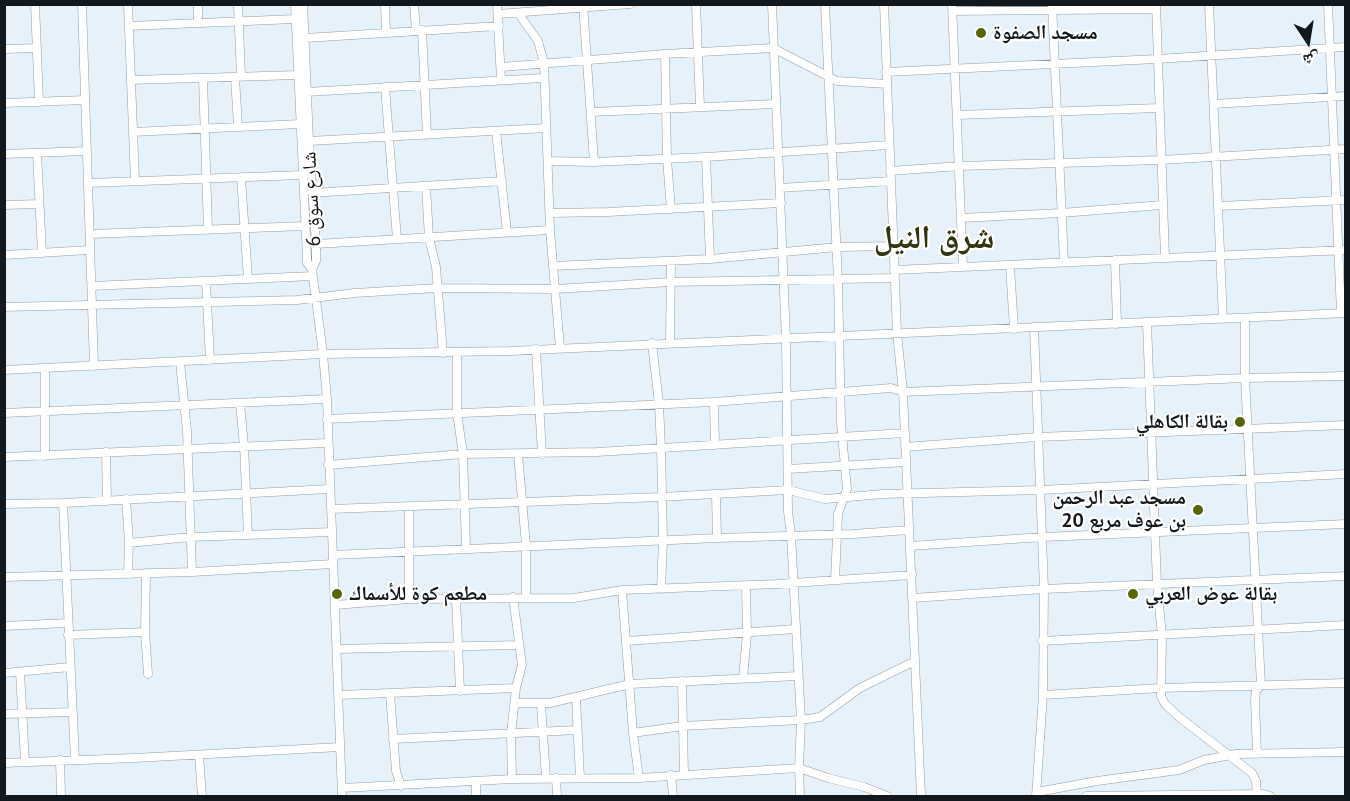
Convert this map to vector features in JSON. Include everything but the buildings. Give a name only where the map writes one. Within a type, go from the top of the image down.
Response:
[{"type":"street","points":[[35,4],[39,102]]},
{"type":"street","points":[[82,4],[94,366]]},
{"type":"street","points":[[128,4],[135,181]]},
{"type":"street","points":[[198,4],[198,22]]},
{"type":"street","points":[[238,4],[238,126]]},
{"type":"street","name":"شارع سوق 6","points":[[295,4],[305,226],[308,263],[312,273]]},
{"type":"street","name":"شارع سوق 6","points":[[303,4],[316,244],[316,261],[312,273]]},
{"type":"street","points":[[385,4],[386,33]]},
{"type":"street","points":[[414,4],[426,84],[427,135]]},
{"type":"street","points":[[497,4],[501,80]]},
{"type":"street","points":[[498,14],[630,4]]},
{"type":"street","points":[[696,4],[700,106]]},
{"type":"street","points":[[772,4],[786,339],[788,490],[801,720],[798,768],[800,796]]},
{"type":"street","points":[[825,4],[845,465],[845,497],[838,514],[835,580]]},
{"type":"street","points":[[884,4],[894,274],[903,392],[921,796]]},
{"type":"street","points":[[1209,4],[1223,319]]},
{"type":"street","points":[[4,370],[323,354],[443,353],[1343,313],[1341,200],[1333,150],[1328,4]]},
{"type":"street","points":[[583,6],[594,162]]},
{"type":"street","points":[[1053,7],[1064,262]]},
{"type":"street","points":[[963,267],[952,8],[1156,7],[1165,258]]},
{"type":"street","points":[[518,13],[538,41],[543,63],[550,230],[560,348]]},
{"type":"street","points":[[129,26],[295,19]]},
{"type":"street","points":[[305,38],[499,26]]},
{"type":"street","points":[[886,72],[1346,47]]},
{"type":"street","points":[[4,49],[36,48]]},
{"type":"street","points":[[501,67],[773,48],[842,83],[887,84]]},
{"type":"street","points":[[664,54],[667,159],[672,209]]},
{"type":"street","points":[[131,80],[298,75]]},
{"type":"street","points":[[203,78],[208,230]]},
{"type":"street","points":[[307,92],[543,78]]},
{"type":"street","points":[[385,87],[397,239]]},
{"type":"street","points":[[1214,104],[1346,96]]},
{"type":"street","points":[[4,104],[85,100]]},
{"type":"street","points":[[591,112],[775,104]]},
{"type":"street","points":[[957,115],[1159,108]]},
{"type":"street","points":[[133,132],[300,124]]},
{"type":"street","points":[[309,141],[546,128]]},
{"type":"street","points":[[496,131],[507,232]]},
{"type":"street","points":[[548,161],[667,159],[889,145]]},
{"type":"street","points":[[890,171],[960,166],[1161,160],[1346,149]]},
{"type":"street","points":[[4,154],[87,151]]},
{"type":"street","points":[[37,153],[42,253]]},
{"type":"street","points":[[706,157],[710,258]]},
{"type":"street","points":[[88,183],[302,175]]},
{"type":"street","points":[[241,177],[248,279]]},
{"type":"street","points":[[312,194],[502,181]]},
{"type":"street","points":[[780,188],[891,181]]},
{"type":"street","points":[[426,186],[429,238],[436,267],[443,353]]},
{"type":"street","points":[[1219,206],[1341,200]]},
{"type":"street","points":[[549,213],[781,203]]},
{"type":"street","points":[[4,205],[39,204]]},
{"type":"street","points":[[961,218],[1162,205]]},
{"type":"street","points":[[90,234],[305,226]]},
{"type":"street","points":[[316,244],[550,230]]},
{"type":"street","points":[[554,266],[671,261],[893,246]]},
{"type":"street","points":[[4,255],[90,250]]},
{"type":"street","points":[[4,308],[315,298],[437,288],[556,288],[670,282],[838,280],[963,267],[1342,251]]},
{"type":"street","points":[[1115,260],[1117,324]]},
{"type":"street","points":[[670,343],[671,261]]},
{"type":"street","points":[[1010,266],[1014,329]]},
{"type":"street","points":[[92,286],[248,279],[312,273],[327,399],[342,793],[400,786],[512,779],[639,778],[798,768],[887,796]]},
{"type":"street","points":[[206,281],[210,360]]},
{"type":"street","points":[[1245,318],[1245,378],[1261,685],[1256,691],[1255,700],[1257,754]]},
{"type":"street","points":[[1148,323],[1157,584],[1162,636],[1161,696],[1165,704],[1252,773],[1256,781],[1257,796]]},
{"type":"street","points":[[1034,327],[1044,589],[1043,695],[1037,794],[1097,781],[1179,770],[1204,760],[1228,755],[1346,752]]},
{"type":"street","points":[[652,343],[661,448],[663,541],[661,589]]},
{"type":"street","points":[[536,349],[542,454]]},
{"type":"street","points":[[457,352],[457,413],[463,454],[466,548]]},
{"type":"street","points":[[180,362],[185,404],[192,572]]},
{"type":"street","points":[[45,368],[45,456]]},
{"type":"street","points":[[327,419],[787,398],[891,388],[903,392],[1346,376]]},
{"type":"street","points":[[4,413],[327,399]]},
{"type":"street","points":[[714,402],[715,445]]},
{"type":"street","points":[[240,403],[248,535]]},
{"type":"street","points":[[905,447],[1038,436],[1346,425]]},
{"type":"street","points":[[328,465],[463,454],[542,454],[905,433]]},
{"type":"street","points":[[4,457],[327,442]]},
{"type":"street","points":[[106,452],[107,501]]},
{"type":"street","points":[[518,454],[526,545],[526,597]]},
{"type":"street","points":[[788,469],[906,462]]},
{"type":"street","points":[[331,509],[409,508],[788,490],[822,499],[908,493],[1041,490],[1346,474]]},
{"type":"street","points":[[4,504],[330,489]]},
{"type":"street","points":[[716,495],[717,538]]},
{"type":"street","points":[[126,499],[129,543],[128,574]]},
{"type":"street","points":[[63,503],[75,760]]},
{"type":"street","points":[[408,599],[409,508]]},
{"type":"street","points":[[910,546],[1043,537],[1254,530],[1346,524]]},
{"type":"street","points":[[333,555],[909,530]]},
{"type":"street","points":[[129,543],[190,537],[332,532]]},
{"type":"street","points":[[4,577],[192,572],[333,564]]},
{"type":"street","points":[[146,573],[145,632],[148,674]]},
{"type":"street","points":[[335,605],[408,599],[574,598],[622,590],[746,586],[912,575]]},
{"type":"street","points":[[913,598],[1044,589],[1346,576]]},
{"type":"street","points":[[743,678],[747,634],[746,586]]},
{"type":"street","points":[[622,590],[633,732],[639,778]]},
{"type":"street","points":[[512,779],[511,734],[516,688],[522,665],[513,597]]},
{"type":"street","points":[[456,598],[460,691]]},
{"type":"street","points":[[4,626],[68,623]]},
{"type":"street","points":[[1042,641],[1346,625]]},
{"type":"street","points":[[627,641],[795,629]]},
{"type":"street","points":[[68,634],[145,632]]},
{"type":"street","points":[[337,649],[519,645]]},
{"type":"street","points":[[633,732],[682,726],[801,720],[824,716],[860,688],[915,661]]},
{"type":"street","points":[[4,673],[70,667]]},
{"type":"street","points":[[20,672],[25,762]]},
{"type":"street","points":[[515,703],[541,704],[576,699],[630,684],[798,676]]},
{"type":"street","points":[[682,681],[684,774]]},
{"type":"street","points":[[1043,695],[1161,688],[1346,683]]},
{"type":"street","points":[[339,695],[516,688]]},
{"type":"street","points":[[390,694],[396,771],[399,775],[400,786]]},
{"type":"street","points":[[576,699],[580,778]]},
{"type":"street","points":[[541,704],[546,778]]},
{"type":"street","points":[[4,714],[72,712]]},
{"type":"street","points":[[393,739],[578,730]]},
{"type":"street","points":[[4,763],[340,747]]},
{"type":"street","points":[[199,754],[202,796]]},
{"type":"street","points":[[60,760],[61,796]]},
{"type":"street","points":[[671,775],[673,796]]},
{"type":"street","points":[[556,778],[557,796]]},
{"type":"street","points":[[476,781],[476,796]]},
{"type":"street","points":[[1086,796],[1257,796],[1264,794],[1270,796]]},
{"type":"place","name":"مسجد الصفوة","points":[[981,33]]},
{"type":"place","name":"بقالة الكاهلي","points":[[1240,422]]},
{"type":"place","name":"مسجد عبد الرحمن بن عوف مربع 20","points":[[1198,510]]},
{"type":"place","name":"مطعم كوة للأسماك","points":[[337,594]]},
{"type":"place","name":"بقالة عوض العربي","points":[[1133,594]]},
{"type":"district","name":"شرق النيل","points":[[934,239]]}]
